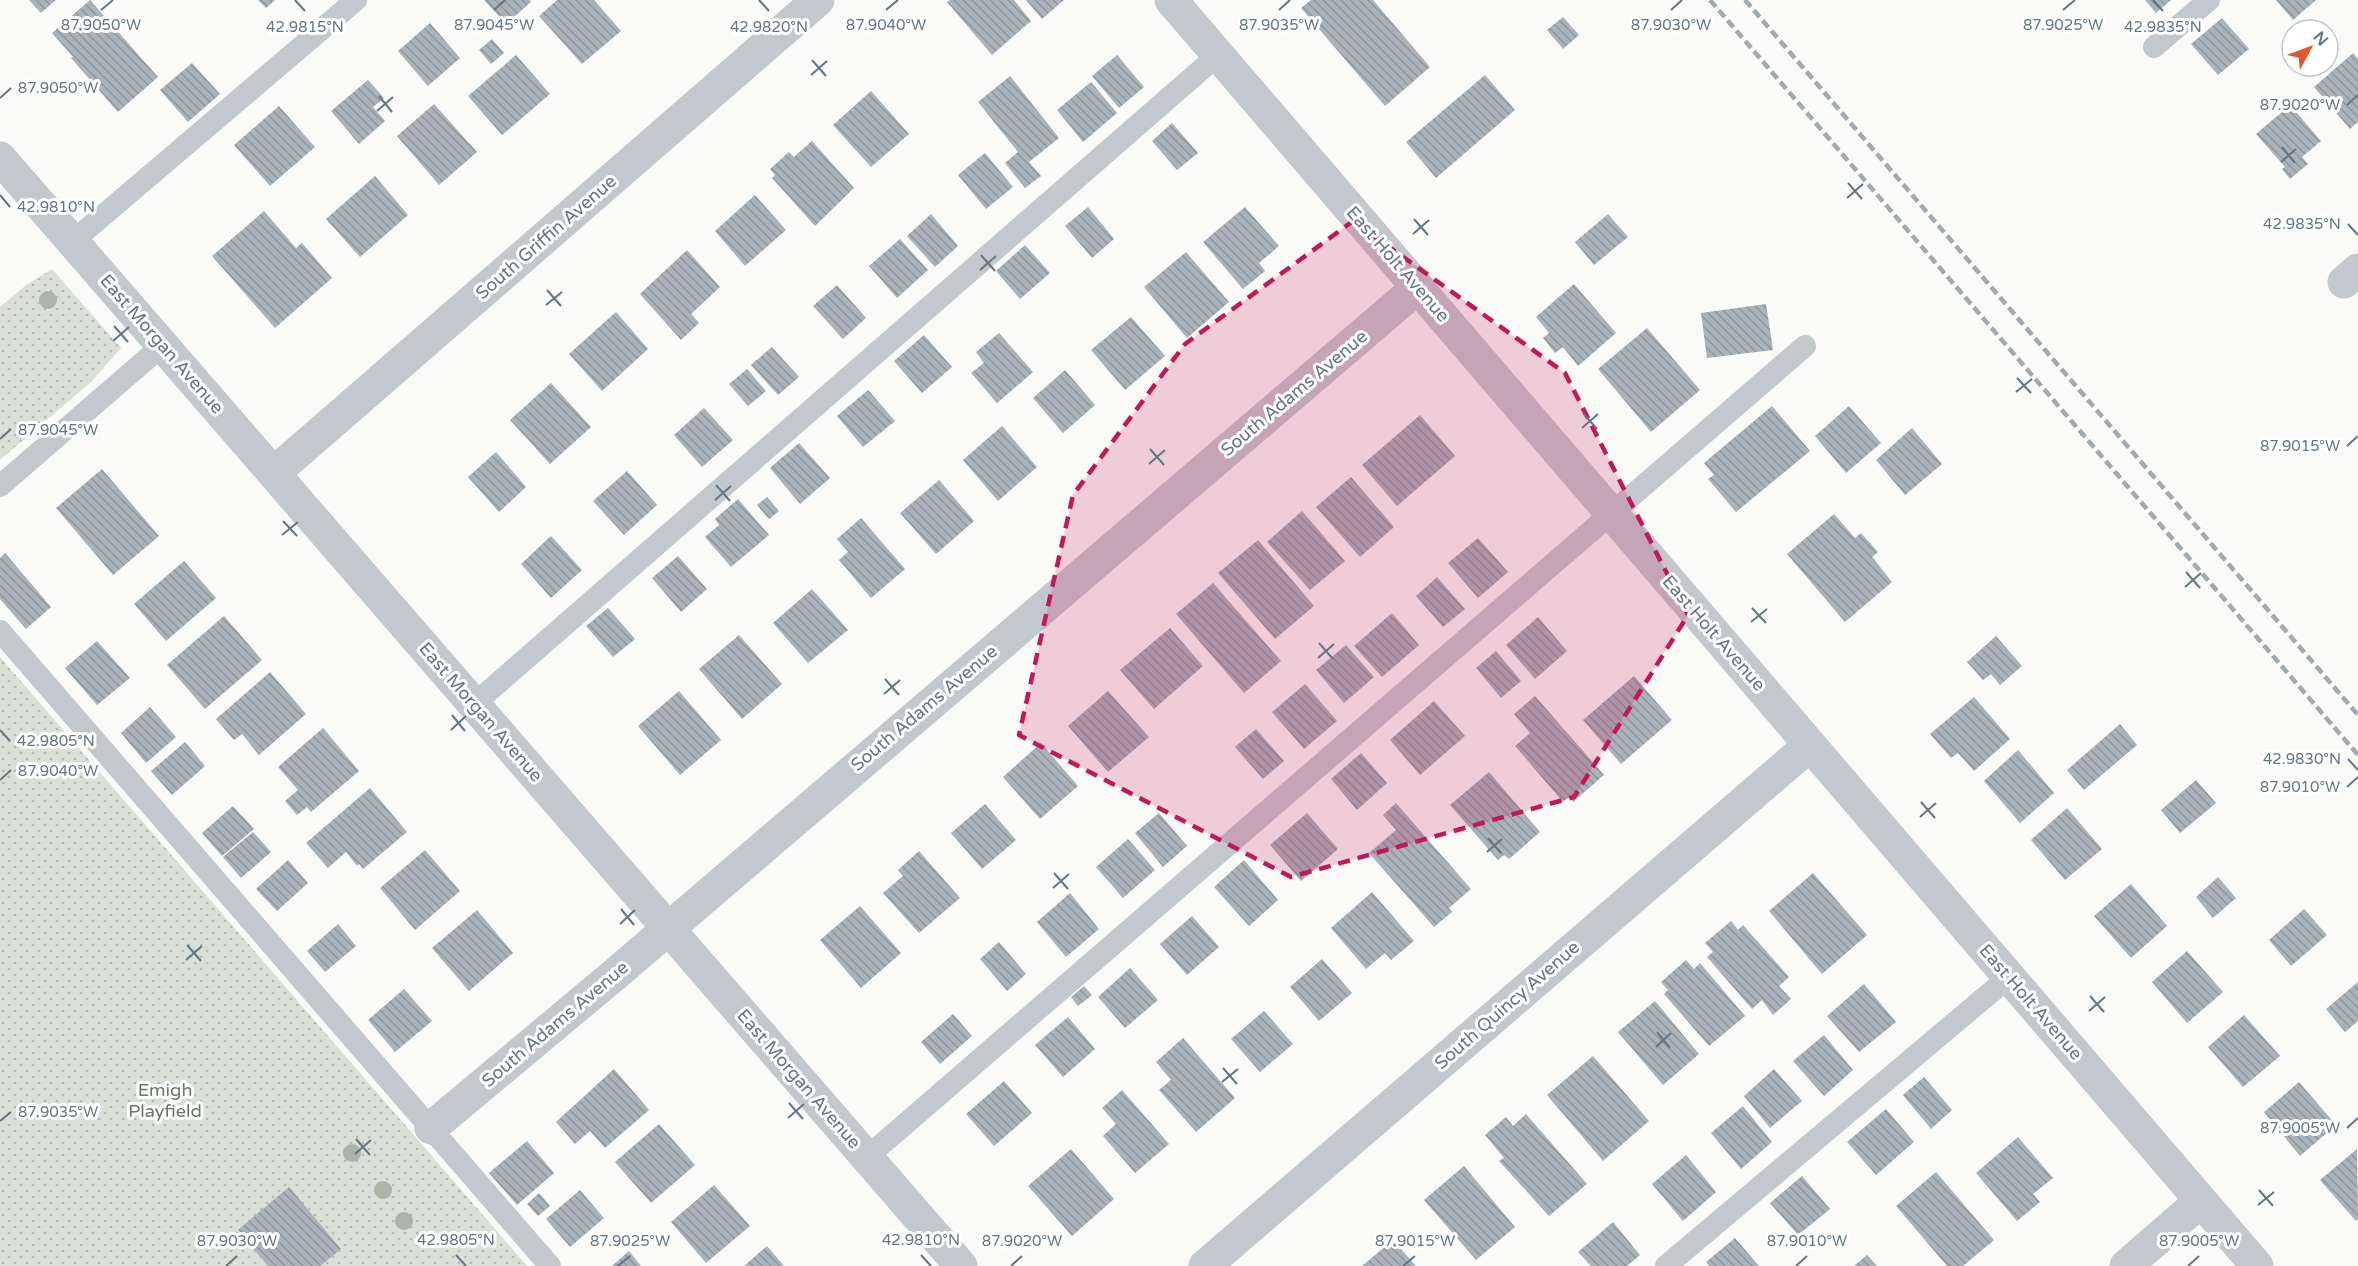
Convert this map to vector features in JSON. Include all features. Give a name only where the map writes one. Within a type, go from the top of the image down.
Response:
[{"type":"street","name":"South Griffin Avenue","points":[[274,474],[819,0]]},
{"type":"street","name":"East Holt Avenue","points":[[1171,0],[2258,1266]]},
{"type":"street","name":"East Morgan Avenue","points":[[0,158],[961,1266]]},
{"type":"street","name":"South Adams Avenue","points":[[431,1128],[1418,288]]},
{"type":"street","name":"South Quincy Avenue","points":[[1205,1266],[1810,745]]},
{"type":"street","points":[[2126,1266],[2201,1201]]},
{"type":"lane","points":[[73,242],[356,0]]},
{"type":"lane","points":[[2154,47],[2209,0]]},
{"type":"lane","points":[[474,704],[1218,55]]},
{"type":"lane","points":[[0,486],[163,345]]},
{"type":"lane","points":[[867,1157],[1805,346]]},
{"type":"lane","points":[[0,631],[550,1266]]},
{"type":"lane","points":[[1666,1266],[2009,977]]},
{"type":"highlighted area","points":[[1353,221],[1565,373],[1688,615],[1574,797],[1291,877],[1019,735],[1073,495],[1185,344]]},
{"type":"green space","points":[[52,269],[121,348],[91,382],[0,460],[0,307],[25,286]]},
{"type":"green space","name":"Emigh Playfield","points":[[0,657],[527,1266],[0,1266]]},
{"type":"building","points":[[29,0],[56,0],[41,13]]},
{"type":"building","points":[[90,0],[158,77],[118,112],[52,33]]},
{"type":"building","points":[[258,0],[275,0],[266,8]]},
{"type":"building","points":[[484,0],[530,0],[531,2],[506,24]]},
{"type":"building","points":[[557,0],[594,0],[621,31],[582,64],[539,16]]},
{"type":"building","points":[[950,0],[1014,0],[1031,21],[992,55],[947,2]]},
{"type":"building","points":[[1026,0],[1064,0],[1042,19]]},
{"type":"building","points":[[1311,0],[1373,0],[1430,67],[1385,106],[1301,8]]},
{"type":"building","points":[[2145,0],[2171,0],[2156,13]]},
{"type":"building","points":[[2276,0],[2316,0],[2295,18],[2291,18]]},
{"type":"building","points":[[1563,17],[1579,35],[1563,49],[1547,30]]},
{"type":"building","points":[[2222,18],[2249,49],[2218,75],[2191,44]]},
{"type":"building","points":[[430,23],[460,58],[428,86],[398,51]]},
{"type":"building","points":[[492,39],[504,53],[491,64],[479,50]]},
{"type":"building","points":[[2353,53],[2358,59],[2358,122],[2350,129],[2314,87],[2324,78],[2340,78],[2340,64]]},
{"type":"building","points":[[516,55],[550,94],[502,135],[468,96]]},
{"type":"building","points":[[1117,55],[1144,87],[1119,108],[1092,76]]},
{"type":"building","points":[[192,63],[220,94],[188,122],[160,90]]},
{"type":"building","points":[[1485,75],[1515,110],[1436,178],[1406,142]]},
{"type":"building","points":[[1010,76],[1059,138],[1029,162],[1041,176],[1025,188],[1005,163],[1018,152],[978,102]]},
{"type":"building","points":[[368,80],[384,98],[373,107],[385,121],[359,144],[331,111]]},
{"type":"building","points":[[1091,82],[1117,113],[1083,142],[1057,110]]},
{"type":"building","points":[[871,91],[909,134],[871,167],[833,125]]},
{"type":"building","points":[[434,104],[477,152],[439,185],[397,136]]},
{"type":"building","points":[[2290,105],[2321,141],[2302,157],[2308,164],[2290,179],[2282,169],[2285,167],[2256,134]]},
{"type":"building","points":[[279,106],[315,147],[270,186],[234,145]]},
{"type":"building","points":[[1172,123],[1198,153],[1177,170],[1152,141]]},
{"type":"building","points":[[812,141],[854,188],[815,226],[772,178],[775,175],[770,169],[789,152],[794,157]]},
{"type":"building","points":[[985,153],[1013,187],[986,209],[958,175]]},
{"type":"building","points":[[375,176],[408,215],[360,257],[326,219]]},
{"type":"building","points":[[755,195],[786,230],[745,266],[715,231]]},
{"type":"building","points":[[1088,207],[1114,239],[1092,258],[1065,226]]},
{"type":"building","points":[[1245,207],[1279,246],[1259,263],[1265,271],[1243,289],[1203,242]]},
{"type":"building","points":[[264,211],[296,248],[302,243],[332,278],[275,328],[212,256]]},
{"type":"building","points":[[931,214],[958,246],[935,267],[907,236]]},
{"type":"building","points":[[1608,214],[1628,237],[1594,265],[1575,242]]},
{"type":"building","points":[[900,239],[928,270],[897,298],[869,266]]},
{"type":"building","points":[[1025,245],[1050,273],[1020,299],[996,271]]},
{"type":"building","points":[[687,250],[720,287],[691,314],[699,323],[681,340],[640,294]]},
{"type":"building","points":[[1186,252],[1229,302],[1187,338],[1144,287]]},
{"type":"building","points":[[1574,284],[1616,333],[1578,366],[1563,347],[1555,353],[1543,338],[1549,333],[1536,317]]},
{"type":"building","points":[[837,285],[866,318],[843,339],[813,306]]},
{"type":"building","points":[[1766,304],[1773,350],[1707,358],[1701,313]]},
{"type":"building","points":[[616,312],[648,349],[602,391],[569,354]]},
{"type":"building","points":[[1131,317],[1165,356],[1125,390],[1091,350]]},
{"type":"building","points":[[1647,328],[1700,390],[1651,432],[1598,369]]},
{"type":"building","points":[[999,333],[1033,372],[997,403],[971,373],[984,363],[976,352]]},
{"type":"building","points":[[924,335],[952,367],[922,393],[894,361]]},
{"type":"building","points":[[772,347],[799,377],[778,395],[751,365]]},
{"type":"building","points":[[747,369],[766,391],[748,406],[729,384]]},
{"type":"building","points":[[1065,370],[1095,405],[1063,433],[1033,398]]},
{"type":"building","points":[[551,383],[591,427],[550,464],[510,420]]},
{"type":"building","points":[[868,390],[895,421],[863,447],[837,416]]},
{"type":"building","points":[[1772,406],[1810,451],[1736,512],[1708,479],[1714,475],[1704,463]]},
{"type":"building","points":[[1849,406],[1881,443],[1846,473],[1815,436]]},
{"type":"building","points":[[704,408],[733,440],[702,467],[674,435]]},
{"type":"building","points":[[1420,415],[1455,456],[1397,506],[1362,465]]},
{"type":"building","points":[[1002,426],[1037,467],[998,501],[963,460]]},
{"type":"building","points":[[1912,428],[1942,464],[1905,495],[1876,460]]},
{"type":"building","points":[[799,443],[830,478],[800,504],[770,468]]},
{"type":"building","points":[[496,452],[526,487],[499,512],[468,477]]},
{"type":"building","points":[[102,469],[159,536],[113,575],[56,508]]},
{"type":"building","points":[[627,471],[657,505],[624,535],[593,501]]},
{"type":"building","points":[[1351,477],[1394,527],[1360,557],[1316,507]]},
{"type":"building","points":[[939,480],[974,521],[936,554],[900,513]]},
{"type":"building","points":[[767,497],[779,511],[769,519],[757,505]]},
{"type":"building","points":[[738,499],[769,535],[731,567],[705,537],[719,525],[715,519]]},
{"type":"building","points":[[1302,511],[1345,561],[1310,590],[1267,542]]},
{"type":"building","points":[[1834,514],[1855,538],[1861,533],[1878,552],[1872,557],[1892,582],[1845,622],[1787,554]]},
{"type":"building","points":[[861,518],[905,569],[871,598],[839,560],[848,552],[837,539]]},
{"type":"building","points":[[551,536],[582,570],[551,598],[521,564]]},
{"type":"building","points":[[1478,538],[1508,572],[1478,598],[1448,563]]},
{"type":"building","points":[[1258,540],[1314,606],[1275,639],[1218,573]]},
{"type":"building","points":[[5,553],[51,607],[26,629],[0,599],[0,558]]},
{"type":"building","points":[[678,556],[707,589],[681,612],[652,578]]},
{"type":"building","points":[[184,561],[216,598],[166,641],[134,604]]},
{"type":"building","points":[[1437,577],[1465,609],[1443,627],[1416,596]]},
{"type":"building","points":[[1213,583],[1281,661],[1244,693],[1176,614]]},
{"type":"building","points":[[812,589],[848,630],[808,663],[773,623]]},
{"type":"building","points":[[608,608],[635,639],[613,657],[586,626]]},
{"type":"building","points":[[1392,613],[1419,645],[1382,677],[1354,646]]},
{"type":"building","points":[[224,616],[262,660],[205,709],[167,665]]},
{"type":"building","points":[[1538,617],[1567,651],[1535,679],[1506,645]]},
{"type":"building","points":[[1170,628],[1203,666],[1154,709],[1120,670]]},
{"type":"building","points":[[739,635],[782,684],[742,719],[699,669]]},
{"type":"building","points":[[1996,636],[2022,666],[2000,685],[1991,674],[1983,680],[1967,662]]},
{"type":"building","points":[[97,641],[130,678],[97,705],[65,668]]},
{"type":"building","points":[[1346,645],[1374,677],[1344,703],[1316,670]]},
{"type":"building","points":[[1496,651],[1521,681],[1501,698],[1476,668]]},
{"type":"building","points":[[270,672],[306,714],[259,755],[242,734],[234,740],[216,719]]},
{"type":"building","points":[[1634,676],[1672,720],[1621,764],[1583,720]]},
{"type":"building","points":[[1305,684],[1337,721],[1304,749],[1272,712]]},
{"type":"building","points":[[679,691],[721,740],[680,775],[638,726]]},
{"type":"building","points":[[1108,691],[1149,737],[1108,772],[1068,726]]},
{"type":"building","points":[[1535,696],[1604,775],[1573,802],[1569,797],[1563,802],[1515,746],[1530,733],[1514,714]]},
{"type":"building","points":[[1974,697],[2010,739],[1974,771],[1958,753],[1951,758],[1930,734]]},
{"type":"building","points":[[1434,701],[1465,736],[1420,775],[1390,740]]},
{"type":"building","points":[[150,707],[176,737],[146,763],[121,733]]},
{"type":"building","points":[[2120,724],[2137,745],[2084,790],[2067,770]]},
{"type":"building","points":[[323,728],[359,771],[311,812],[307,807],[297,815],[285,801],[298,790],[278,767]]},
{"type":"building","points":[[1256,729],[1284,761],[1263,779],[1235,747]]},
{"type":"building","points":[[185,742],[205,766],[172,795],[151,771]]},
{"type":"building","points":[[1041,743],[1078,786],[1040,819],[1003,777]]},
{"type":"building","points":[[2018,750],[2054,793],[2020,823],[1984,781]]},
{"type":"building","points":[[1361,753],[1387,783],[1357,810],[1331,779]]},
{"type":"building","points":[[1489,772],[1540,832],[1509,859],[1504,855],[1498,860],[1450,805]]},
{"type":"building","points":[[2196,780],[2216,803],[2180,833],[2161,810]]},
{"type":"building","points":[[370,788],[407,832],[363,869],[359,864],[357,866],[346,852],[328,868],[306,843]]},
{"type":"building","points":[[1396,803],[1471,889],[1449,908],[1452,912],[1434,927],[1369,853],[1396,830],[1383,815]]},
{"type":"building","points":[[985,804],[1016,840],[982,869],[951,833]]},
{"type":"building","points":[[233,806],[254,829],[222,856],[202,833]]},
{"type":"building","points":[[2067,808],[2102,849],[2065,880],[2031,840]]},
{"type":"building","points":[[1159,813],[1187,846],[1163,867],[1135,833]]},
{"type":"building","points":[[1307,813],[1338,849],[1301,881],[1270,845]]},
{"type":"building","points":[[253,832],[271,852],[241,878],[223,857]]},
{"type":"building","points":[[1128,839],[1155,870],[1123,898],[1096,867]]},
{"type":"building","points":[[425,850],[460,891],[415,930],[380,888]]},
{"type":"building","points":[[919,851],[960,898],[919,933],[883,893],[903,876],[898,870]]},
{"type":"building","points":[[288,860],[308,883],[277,911],[256,889]]},
{"type":"building","points":[[1244,860],[1278,900],[1249,926],[1214,887]]},
{"type":"building","points":[[1813,873],[1867,935],[1822,974],[1769,911]]},
{"type":"building","points":[[2218,877],[2236,898],[2213,918],[2196,897]]},
{"type":"building","points":[[2131,884],[2167,926],[2131,958],[2094,916]]},
{"type":"building","points":[[1372,892],[1414,941],[1391,960],[1385,953],[1366,969],[1331,928]]},
{"type":"building","points":[[1070,893],[1099,929],[1066,957],[1037,922]]},
{"type":"building","points":[[860,906],[901,953],[861,988],[820,940]]},
{"type":"building","points":[[2304,909],[2327,935],[2291,966],[2269,940]]},
{"type":"building","points":[[477,910],[513,953],[469,991],[432,948]]},
{"type":"building","points":[[1192,916],[1219,947],[1187,975],[1160,944]]},
{"type":"building","points":[[1731,921],[1738,930],[1743,925],[1789,977],[1779,986],[1791,999],[1773,1015],[1762,1000],[1752,1009],[1707,957],[1713,952],[1705,943]]},
{"type":"building","points":[[338,924],[356,946],[325,972],[307,951]]},
{"type":"building","points":[[999,942],[1026,974],[1007,991],[980,959]]},
{"type":"building","points":[[2187,951],[2223,992],[2187,1023],[2152,982]]},
{"type":"building","points":[[1322,959],[1352,993],[1319,1021],[1290,987]]},
{"type":"building","points":[[1686,960],[1694,969],[1700,963],[1745,1016],[1709,1046],[1664,994],[1668,990],[1661,982]]},
{"type":"building","points":[[1130,968],[1158,1000],[1125,1028],[1098,997]]},
{"type":"building","points":[[2358,982],[2358,1021],[2345,1032],[2326,1009]]},
{"type":"building","points":[[1864,984],[1896,1022],[1859,1052],[1827,1016]]},
{"type":"building","points":[[1084,986],[1092,995],[1078,1006],[1071,997]]},
{"type":"building","points":[[404,989],[432,1021],[395,1052],[368,1020]]},
{"type":"building","points":[[1655,1001],[1699,1054],[1663,1085],[1618,1032]]},
{"type":"building","points":[[1264,1011],[1293,1044],[1260,1072],[1231,1039]]},
{"type":"building","points":[[953,1014],[972,1036],[940,1064],[921,1042]]},
{"type":"building","points":[[2244,1015],[2280,1056],[2243,1087],[2208,1047]]},
{"type":"building","points":[[1068,1017],[1095,1049],[1063,1077],[1035,1045]]},
{"type":"building","points":[[1824,1035],[1853,1070],[1824,1096],[1793,1061]]},
{"type":"building","points":[[1183,1038],[1235,1098],[1196,1132],[1159,1090],[1171,1080],[1156,1062]]},
{"type":"building","points":[[1593,1056],[1649,1121],[1603,1161],[1547,1095]]},
{"type":"building","points":[[614,1069],[649,1110],[605,1148],[590,1131],[575,1144],[556,1122]]},
{"type":"building","points":[[1774,1069],[1802,1101],[1770,1128],[1744,1096]]},
{"type":"building","points":[[1924,1077],[1952,1110],[1931,1129],[1903,1095]]},
{"type":"building","points":[[1004,1081],[1032,1113],[994,1146],[966,1114]]},
{"type":"building","points":[[2299,1082],[2336,1125],[2300,1156],[2264,1112]]},
{"type":"building","points":[[1122,1090],[1169,1144],[1135,1173],[1103,1136],[1116,1124],[1102,1108]]},
{"type":"building","points":[[1743,1106],[1772,1142],[1741,1169],[1711,1133]]},
{"type":"building","points":[[1886,1109],[1914,1142],[1876,1175],[1847,1142]]},
{"type":"building","points":[[1526,1114],[1587,1184],[1549,1216],[1499,1161],[1504,1158],[1485,1135],[1506,1117],[1513,1126]]},
{"type":"building","points":[[659,1124],[695,1165],[651,1203],[615,1162]]},
{"type":"building","points":[[2018,1137],[2053,1178],[2033,1194],[2040,1202],[2017,1221],[1976,1173]]},
{"type":"building","points":[[527,1141],[554,1173],[517,1205],[489,1173]]},
{"type":"building","points":[[1071,1149],[1114,1199],[1072,1236],[1028,1186]]},
{"type":"building","points":[[2357,1149],[2358,1219],[2356,1221],[2320,1180]]},
{"type":"building","points":[[1686,1155],[1716,1192],[1683,1221],[1652,1184]]},
{"type":"building","points":[[1464,1166],[1515,1227],[1476,1260],[1424,1200]]},
{"type":"building","points":[[1936,1172],[1994,1240],[1963,1266],[1947,1266],[1896,1206]]},
{"type":"building","points":[[1802,1176],[1830,1209],[1798,1235],[1770,1203]]},
{"type":"building","points":[[714,1185],[750,1226],[706,1263],[671,1222]]},
{"type":"building","points":[[289,1187],[341,1249],[320,1266],[268,1266],[238,1230]]},
{"type":"building","points":[[580,1190],[604,1218],[570,1247],[546,1219]]},
{"type":"building","points":[[539,1193],[550,1206],[538,1216],[527,1204]]},
{"type":"building","points":[[1613,1222],[1640,1255],[1627,1266],[1591,1266],[1578,1252]]},
{"type":"building","points":[[1735,1238],[1759,1266],[1709,1266],[1706,1262]]},
{"type":"building","points":[[1393,1240],[1416,1266],[1362,1266]]},
{"type":"building","points":[[767,1246],[784,1266],[744,1266]]},
{"type":"building","points":[[629,1251],[641,1266],[612,1266]]},
{"type":"building","points":[[1867,1255],[1877,1266],[1854,1266]]},
{"type":"railway","points":[[1710,0],[2358,755]]},
{"type":"railway","points":[[1745,0],[2358,715]]}]
